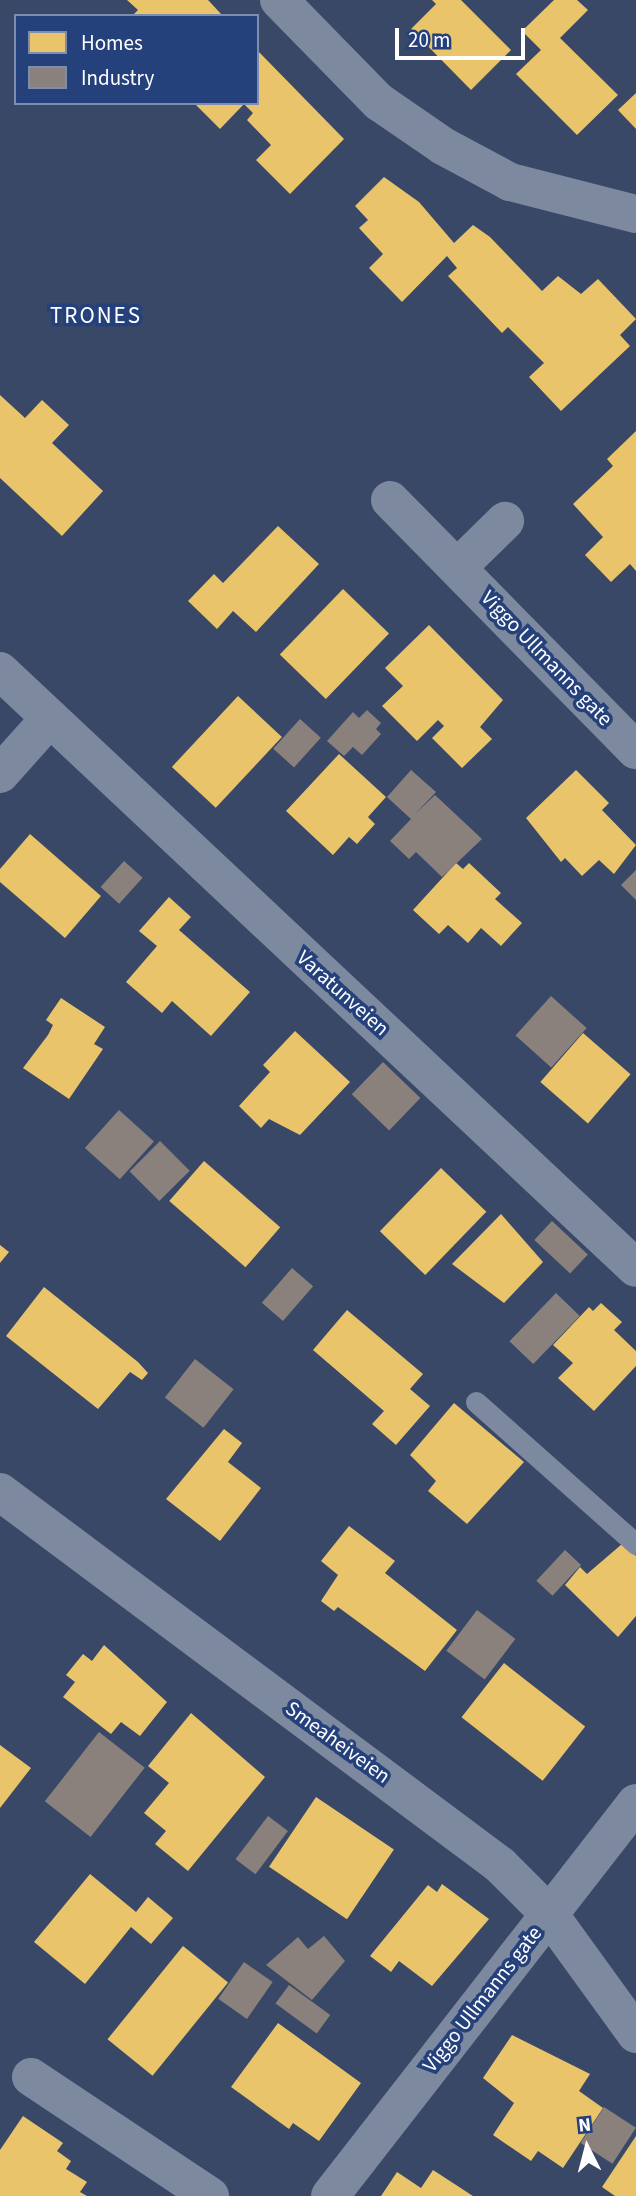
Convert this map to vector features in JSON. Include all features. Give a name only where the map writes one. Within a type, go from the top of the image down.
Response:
[{"type":"street","points":[[279,0],[379,102],[443,146],[510,181],[636,214]]},
{"type":"street","name":"Viggo Ullmanns gate","points":[[390,500],[636,750]]},
{"type":"street","points":[[458,567],[505,521]]},
{"type":"street","name":"Varatunveien","points":[[0,671],[636,1268]]},
{"type":"street","points":[[0,774],[50,718]]},
{"type":"street","name":"Smeaheiveien","points":[[0,1492],[450,1823],[549,1914],[636,2034]]},
{"type":"street","name":"Viggo Ullmanns gate","points":[[330,2196],[636,1803]]},
{"type":"street","points":[[31,2077],[210,2196]]},
{"type":"lane","points":[[476,1402],[636,1544]]},
{"type":"building: Homes","points":[[127,0],[208,0],[221,14],[134,14],[138,10]]},
{"type":"building: Homes","points":[[432,0],[461,0],[511,50],[471,90],[411,29],[436,4]]},
{"type":"building: Homes","points":[[554,0],[577,0],[588,10],[560,38],[618,95],[577,135],[516,74],[541,50],[522,31]]},
{"type":"building: Homes","points":[[259,52],[344,139],[290,194],[256,160],[271,145],[247,120],[253,113],[245,105],[259,105]]},
{"type":"building: Homes","points":[[636,93],[636,129],[618,110]]},
{"type":"building: Homes","points":[[196,105],[243,105],[220,129]]},
{"type":"building: Homes","points":[[384,177],[419,202],[454,243],[473,225],[490,237],[542,291],[558,276],[581,294],[598,279],[636,319],[620,335],[630,346],[561,411],[529,377],[544,363],[508,327],[502,333],[448,276],[457,268],[447,256],[402,302],[369,268],[383,254],[359,228],[368,220],[355,206]]},
{"type":"building: Homes","points":[[0,395],[25,418],[42,400],[69,425],[52,443],[103,491],[62,536],[0,478]]},
{"type":"building: Homes","points":[[636,431],[636,571],[630,564],[611,582],[585,555],[603,537],[573,504],[613,466],[607,459]]},
{"type":"building: Homes","points":[[278,526],[319,564],[256,632],[233,611],[217,629],[188,601],[214,574],[223,583]]},
{"type":"building: Homes","points":[[343,589],[389,633],[326,699],[280,654]]},
{"type":"building: Homes","points":[[429,625],[503,700],[480,727],[492,739],[462,768],[432,738],[444,726],[438,720],[417,741],[382,706],[403,686],[385,668]]},
{"type":"building: Homes","points":[[238,696],[282,737],[216,808],[172,767]]},
{"type":"building: Homes","points":[[339,754],[386,797],[368,817],[375,824],[357,844],[349,837],[333,855],[286,811]]},
{"type":"building: Homes","points":[[576,770],[609,803],[602,810],[636,845],[614,874],[599,860],[582,876],[565,858],[561,862],[526,818]]},
{"type":"building: Homes","points":[[30,834],[101,896],[65,938],[0,882],[0,869]]},
{"type":"building: Homes","points":[[456,863],[463,869],[469,863],[501,893],[495,899],[522,923],[501,946],[481,928],[468,943],[448,925],[439,934],[413,910]]},
{"type":"building: Homes","points":[[169,897],[191,917],[179,930],[250,992],[211,1036],[172,1001],[162,1013],[126,982],[157,946],[139,931]]},
{"type":"building: Homes","points":[[61,998],[105,1027],[94,1044],[103,1049],[69,1099],[23,1068],[48,1035],[53,1025],[46,1020]]},
{"type":"building: Homes","points":[[295,1031],[350,1082],[300,1135],[269,1119],[261,1128],[239,1106],[270,1072],[263,1065]]},
{"type":"building: Homes","points":[[583,1033],[631,1074],[588,1123],[540,1082]]},
{"type":"building: Homes","points":[[204,1161],[280,1227],[245,1267],[169,1201]]},
{"type":"building: Homes","points":[[441,1168],[486,1212],[425,1275],[380,1231]]},
{"type":"building: Homes","points":[[501,1214],[543,1262],[504,1303],[452,1264]]},
{"type":"building: Homes","points":[[0,1245],[9,1252],[0,1263]]},
{"type":"building: Homes","points":[[44,1287],[138,1362],[148,1373],[142,1380],[130,1372],[98,1409],[6,1336]]},
{"type":"building: Homes","points":[[601,1303],[622,1322],[614,1330],[636,1351],[636,1366],[594,1411],[558,1378],[573,1363],[553,1345],[589,1307],[593,1311]]},
{"type":"building: Homes","points":[[347,1310],[423,1374],[410,1389],[430,1406],[396,1445],[372,1424],[384,1411],[313,1350]]},
{"type":"building: Homes","points":[[454,1403],[524,1462],[467,1524],[428,1491],[436,1481],[410,1455]]},
{"type":"building: Homes","points":[[224,1429],[242,1443],[228,1462],[261,1488],[220,1541],[166,1499]]},
{"type":"building: Homes","points":[[349,1526],[395,1561],[385,1573],[457,1630],[425,1671],[338,1607],[334,1611],[321,1601],[338,1575],[321,1561]]},
{"type":"building: Homes","points":[[622,1544],[636,1556],[636,1616],[618,1637],[565,1585],[580,1567],[587,1574]]},
{"type":"building: Homes","points":[[104,1645],[167,1702],[140,1736],[121,1722],[111,1734],[63,1697],[75,1682],[66,1675],[83,1654],[92,1661]]},
{"type":"building: Homes","points":[[504,1663],[585,1726],[543,1781],[462,1717]]},
{"type":"building: Homes","points":[[191,1713],[265,1777],[188,1871],[155,1844],[166,1831],[144,1813],[169,1783],[148,1766]]},
{"type":"building: Homes","points":[[0,1745],[31,1768],[0,1808]]},
{"type":"building: Homes","points":[[316,1797],[394,1850],[347,1919],[269,1867]]},
{"type":"building: Homes","points":[[90,1874],[136,1912],[148,1897],[173,1918],[151,1944],[131,1927],[85,1984],[34,1942]]},
{"type":"building: Homes","points":[[442,1884],[489,1919],[432,1986],[399,1961],[391,1972],[370,1956],[428,1885],[437,1892]]},
{"type":"building: Homes","points":[[183,1946],[228,1983],[153,2076],[107,2039]]},
{"type":"building: Homes","points":[[278,2023],[361,2083],[319,2141],[293,2123],[289,2129],[231,2087]]},
{"type":"building: Homes","points":[[512,2035],[590,2074],[579,2091],[603,2108],[563,2168],[538,2151],[531,2161],[493,2135],[514,2103],[483,2078]]},
{"type":"building: Homes","points":[[23,2116],[63,2143],[57,2151],[71,2161],[66,2169],[87,2182],[80,2192],[87,2196],[0,2196],[0,2150]]},
{"type":"building: Homes","points":[[636,2136],[636,2196],[615,2196],[602,2187]]},
{"type":"building: Homes","points":[[433,2170],[473,2196],[381,2196],[397,2172],[421,2188]]},
{"type":"building: Industry","points":[[367,710],[381,723],[376,729],[381,734],[362,755],[353,747],[344,756],[327,741],[353,712],[359,718]]},
{"type":"building: Industry","points":[[300,719],[321,738],[294,767],[273,749]]},
{"type":"building: Industry","points":[[411,770],[436,792],[415,814],[435,795],[482,839],[442,877],[416,852],[409,859],[390,841],[411,819],[387,797]]},
{"type":"building: Industry","points":[[124,861],[143,878],[119,904],[101,887]]},
{"type":"building: Industry","points":[[636,870],[636,900],[621,885]]},
{"type":"building: Industry","points":[[551,996],[587,1028],[551,1068],[516,1035]]},
{"type":"building: Industry","points":[[383,1062],[420,1098],[389,1130],[352,1094]]},
{"type":"building: Industry","points":[[119,1110],[154,1141],[120,1179],[85,1148]]},
{"type":"building: Industry","points":[[160,1141],[190,1171],[159,1201],[130,1171]]},
{"type":"building: Industry","points":[[552,1221],[588,1254],[570,1273],[534,1240]]},
{"type":"building: Industry","points":[[292,1268],[313,1286],[283,1321],[262,1303]]},
{"type":"building: Industry","points":[[556,1293],[580,1316],[533,1364],[509,1341]]},
{"type":"building: Industry","points":[[195,1359],[234,1389],[203,1428],[165,1398]]},
{"type":"building: Industry","points":[[565,1550],[581,1565],[552,1596],[536,1581]]},
{"type":"building: Industry","points":[[477,1610],[515,1639],[485,1680],[446,1651]]},
{"type":"building: Industry","points":[[99,1732],[145,1768],[91,1837],[45,1801]]},
{"type":"building: Industry","points":[[268,1816],[288,1831],[255,1874],[236,1859]]},
{"type":"building: Industry","points":[[324,1936],[345,1961],[312,2000],[266,1965],[298,1937],[308,1949]]},
{"type":"building: Industry","points":[[244,1962],[273,1982],[247,2019],[218,1999]]},
{"type":"building: Industry","points":[[289,1985],[330,2015],[317,2034],[275,2004]]},
{"type":"building: Industry","points":[[604,2107],[636,2128],[612,2164],[581,2143]]},
{"type":"district","name":"TRONES","points":[[96,316]]}]
